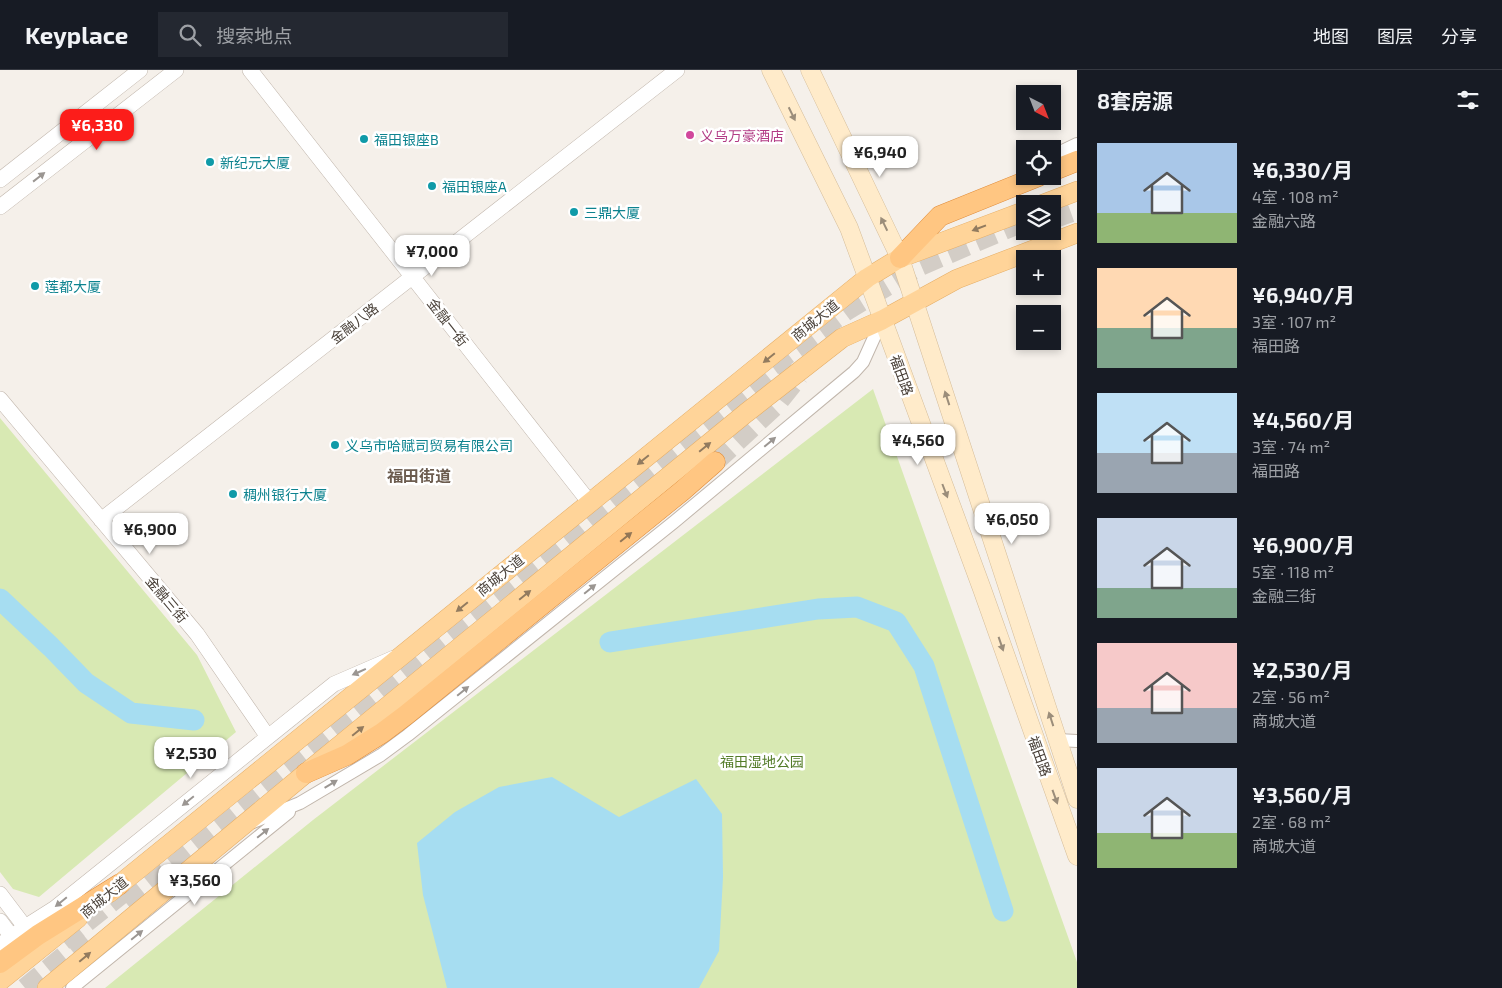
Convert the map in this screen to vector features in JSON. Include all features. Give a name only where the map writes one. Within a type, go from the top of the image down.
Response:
[{"type":"highway","points":[[1061,167],[1077,160]]},
{"type":"highway","points":[[900,258],[940,216],[1016,183]]},
{"type":"highway","points":[[306,773],[347,755],[406,715],[682,491],[715,462]]},
{"type":"highway","points":[[0,963],[38,935],[120,884]]},
{"type":"main road","name":"福田路","points":[[771,70],[849,228],[982,589],[1077,856]]},
{"type":"main road","name":"福田路","points":[[812,71],[900,258],[916,301],[1077,799]]},
{"type":"main road","points":[[1061,197],[1077,191]]},
{"type":"main road","name":"商城大道","points":[[0,981],[867,278],[900,258],[1016,213]]},
{"type":"main road","points":[[47,988],[306,773],[746,413],[842,338],[882,320],[957,279],[1077,233]]},
{"type":"street","points":[[0,180],[140,70]]},
{"type":"street","points":[[0,207],[176,70]]},
{"type":"street","name":"金融一街","points":[[250,70],[590,503]]},
{"type":"street","name":"金融八路","points":[[101,520],[677,70]]},
{"type":"street","points":[[1061,152],[1077,144]]},
{"type":"street","points":[[72,988],[300,803],[380,755],[408,735],[674,522],[854,372],[863,362],[882,320]]},
{"type":"street","name":"金融三街","points":[[0,399],[197,634],[268,737]]},
{"type":"street","points":[[0,921],[6,941],[55,908],[334,684],[404,653]]},
{"type":"street","points":[[1058,740],[1077,740]]},
{"type":"street","points":[[240,828],[300,803]]},
{"type":"street","points":[[0,894],[25,927]]},
{"type":"green space","name":"福田湿地公园","points":[[873,389],[1077,962],[1077,988],[105,988],[313,820]]},
{"type":"green space","points":[[0,418],[197,655],[236,732],[39,897],[13,889],[0,872]]},
{"type":"water","points":[[552,777],[619,817],[696,779],[722,814],[723,877],[719,951],[699,988],[447,988],[423,895],[417,843],[455,812],[499,787]]},
{"type":"waterway","points":[[0,599],[86,683],[131,713],[194,720]]},
{"type":"waterway","points":[[610,642],[818,609],[857,607],[896,622],[924,666],[1003,911]]},
{"type":"tunnel","points":[[1061,216],[1077,210]]},
{"type":"tunnel","points":[[772,366],[846,311],[920,266],[1016,225]]},
{"type":"tunnel","points":[[127,904],[791,364]]},
{"type":"tunnel","points":[[715,462],[776,405],[799,376]]},
{"type":"tunnel","points":[[63,941],[134,884]]},
{"type":"tunnel","points":[[25,988],[86,938]]},
{"type":"place","name":"义乌万豪酒店","points":[[690,135]]},
{"type":"place","name":"福田银座B","points":[[364,139]]},
{"type":"place","name":"新纪元大厦","points":[[210,162]]},
{"type":"place","name":"福田银座A","points":[[432,186]]},
{"type":"place","name":"三鼎大厦","points":[[574,212]]},
{"type":"place","name":"莲都大厦","points":[[35,286]]},
{"type":"place","name":"义乌市哈赋司贸易有限公司","points":[[335,445]]},
{"type":"place","name":"稠州银行大厦","points":[[233,494]]},
{"type":"district","name":"福田街道","points":[[419,475]]}]
